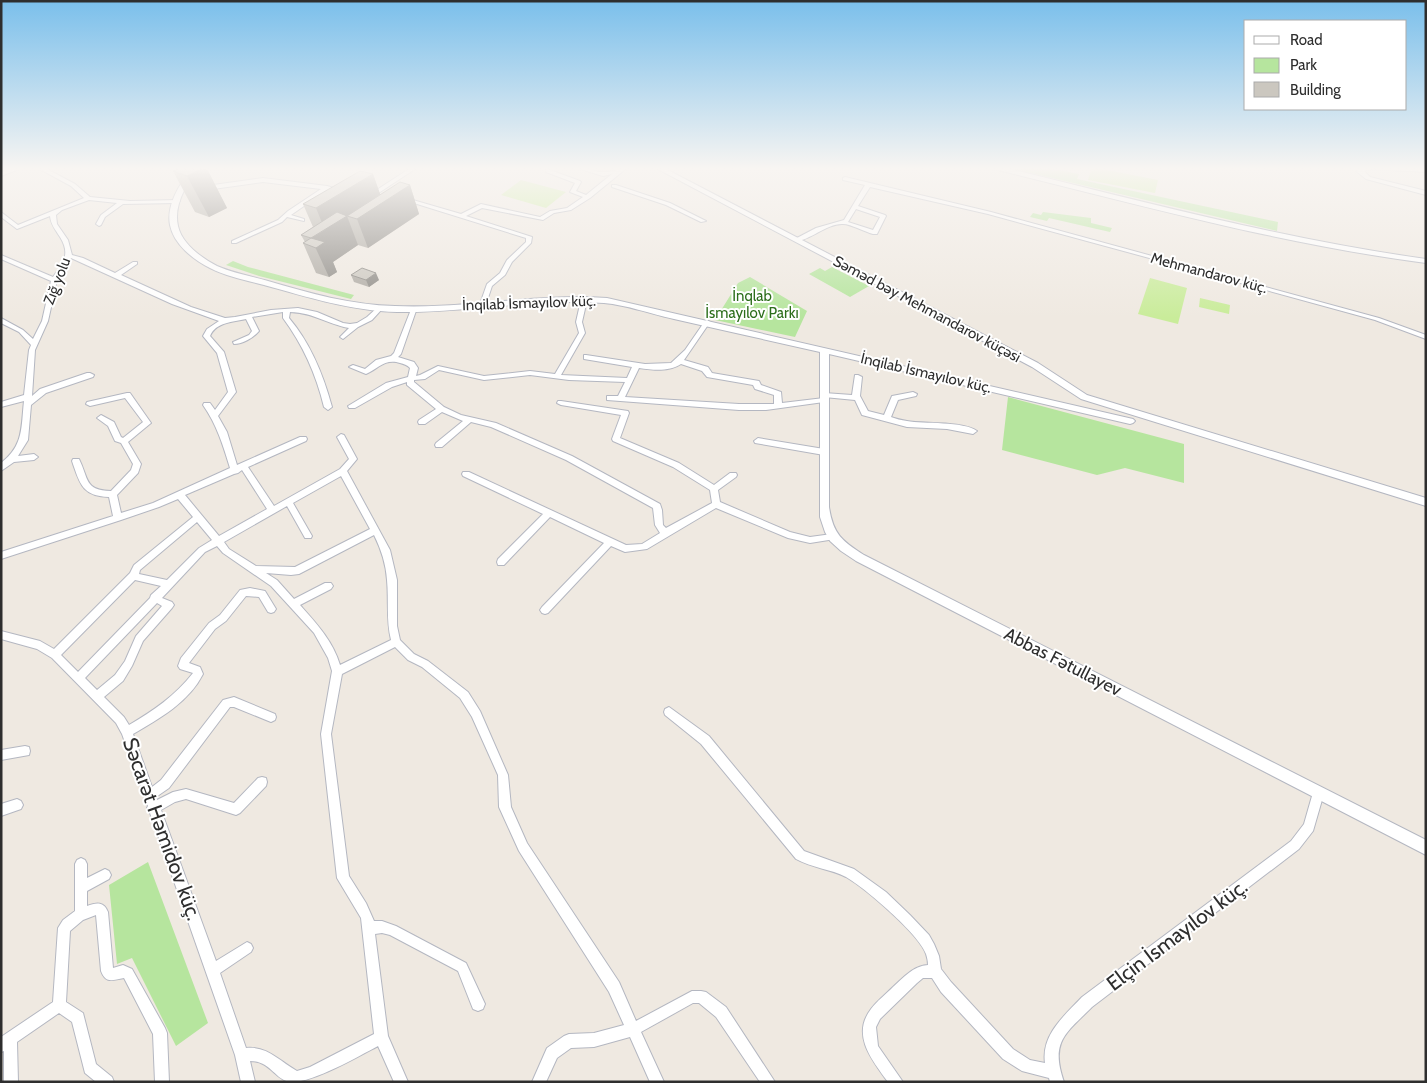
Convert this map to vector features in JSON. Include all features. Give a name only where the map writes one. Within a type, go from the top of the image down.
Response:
[{"type":"main road","name":"İnqilab İsmayılov küç.","points":[[174,218],[176,234],[189,249],[212,266],[290,290],[345,303],[414,308],[584,300],[630,305],[1022,396]]},
{"type":"main road","name":"Səməd bəy Mehmandarov küçəsi","points":[[755,218],[1049,374],[1073,392]]},
{"type":"main road","points":[[1203,218],[1359,252],[1426,261]]},
{"type":"main road","points":[[826,350],[824,507],[827,526],[832,537]]},
{"type":"main road","points":[[1049,374],[1056,385],[1057,401],[1066,405],[1076,405],[1080,401],[1073,392]]},
{"type":"main road","points":[[1022,396],[1045,396],[1056,392],[1073,392],[1117,409],[1426,502]]},
{"type":"main road","points":[[1022,396],[1119,418],[1426,509]]},
{"type":"main road","name":"Abbas Fətullayev","points":[[832,537],[860,558],[1426,848]]},
{"type":"street","points":[[6,218],[18,227],[41,218]]},
{"type":"street","name":"Zığ yolu","points":[[1,468],[12,459],[24,440],[34,344],[45,321],[46,307],[54,280],[69,256],[65,240],[54,224],[52,218]]},
{"type":"street","points":[[98,224],[102,218]]},
{"type":"street","points":[[234,242],[280,221],[283,218]]},
{"type":"street","points":[[294,218],[302,220]]},
{"type":"street","points":[[467,218],[525,235],[530,240],[509,261],[506,272],[489,285],[482,304]]},
{"type":"street","points":[[696,218],[703,221]]},
{"type":"street","points":[[843,222],[846,218]]},
{"type":"street","points":[[797,240],[818,229],[843,222],[875,233],[882,218]]},
{"type":"street","name":"Mehmandarov küç.","points":[[1004,218],[1377,319],[1426,337]]},
{"type":"street","points":[[69,256],[76,257],[117,275],[162,298],[225,320]]},
{"type":"street","points":[[1,257],[54,280]]},
{"type":"street","points":[[117,275],[135,263]]},
{"type":"street","points":[[557,376],[582,333],[579,322],[584,300]]},
{"type":"street","points":[[214,414],[232,392],[220,352],[206,336],[209,330],[225,320],[287,311],[307,311],[342,326],[367,320],[381,307]]},
{"type":"street","points":[[393,358],[399,350],[414,308]]},
{"type":"street","points":[[287,311],[286,318],[297,332],[322,379],[328,407]]},
{"type":"street","points":[[236,342],[251,336],[256,330],[248,316]]},
{"type":"street","points":[[586,357],[637,365],[668,367],[680,361],[708,322]]},
{"type":"street","points":[[4,323],[34,344]]},
{"type":"street","points":[[343,337],[356,324]]},
{"type":"street","points":[[353,367],[366,372],[379,362],[393,358],[412,364],[414,368],[410,379],[413,386],[441,409],[492,425],[570,458],[657,506],[659,528],[668,532]]},
{"type":"street","points":[[680,361],[705,369],[710,375],[756,382],[758,388],[778,394],[778,405]]},
{"type":"street","points":[[620,399],[637,365]]},
{"type":"street","points":[[352,406],[389,385],[422,377],[443,368],[484,378],[520,373],[630,380]]},
{"type":"street","points":[[1,405],[27,400],[43,391],[90,375]]},
{"type":"street","points":[[856,397],[858,377]]},
{"type":"street","points":[[887,418],[895,398],[913,394]]},
{"type":"street","points":[[90,404],[127,395],[147,423],[124,441]]},
{"type":"street","points":[[610,398],[739,407],[778,405],[824,397],[856,397],[860,400],[865,413],[907,424],[973,430]]},
{"type":"street","points":[[561,403],[625,413],[616,439],[676,465],[714,490],[716,504]]},
{"type":"street","points":[[207,405],[223,432],[235,471]]},
{"type":"street","points":[[422,422],[441,409]]},
{"type":"street","points":[[76,461],[87,489],[95,494],[113,494],[135,471],[137,464],[124,441],[118,439],[111,424],[101,418]]},
{"type":"street","points":[[439,445],[470,419]]},
{"type":"street","points":[[79,678],[202,550],[289,503],[343,471],[353,459],[340,437]]},
{"type":"street","points":[[1,556],[118,518],[180,495],[303,439]]},
{"type":"street","points":[[758,441],[824,452]]},
{"type":"street","points":[[12,459],[34,457]]},
{"type":"street","points":[[244,467],[273,511]]},
{"type":"street","points":[[343,471],[386,550],[390,572],[392,626],[396,642],[411,657],[425,664],[464,695],[476,714],[503,775],[505,807],[523,847],[614,987],[657,1082]]},
{"type":"street","points":[[466,474],[610,542],[632,550],[644,547],[716,504]]},
{"type":"street","points":[[714,490],[733,475]]},
{"type":"street","points":[[113,494],[118,518]]},
{"type":"street","points":[[180,495],[226,551],[274,583],[317,630],[333,658],[337,670],[326,734],[343,878],[352,894],[362,904],[368,928],[381,1037],[400,1082]]},
{"type":"street","points":[[289,503],[308,536]]},
{"type":"street","points":[[716,504],[788,535],[810,540],[832,537]]},
{"type":"street","points":[[501,562],[549,513]]},
{"type":"street","points":[[55,655],[133,576],[143,562],[198,517]]},
{"type":"street","points":[[254,570],[261,568],[285,572],[296,571],[374,531]]},
{"type":"street","points":[[545,610],[610,542]]},
{"type":"street","points":[[133,576],[168,584]]},
{"type":"street","points":[[293,604],[328,586]]},
{"type":"street","points":[[127,732],[171,705],[184,694],[198,674],[196,670],[183,666],[184,661],[212,626],[223,618],[243,594],[250,592],[262,594],[271,609]]},
{"type":"street","points":[[98,696],[120,678],[129,663],[139,639],[169,605],[154,598]]},
{"type":"street","name":"Səcarət Həmidov küç.","points":[[1,635],[40,645],[55,655],[98,696],[120,720],[127,732],[213,970],[242,1055],[248,1082]]},
{"type":"street","points":[[337,670],[396,642]]},
{"type":"street","points":[[151,802],[227,703],[234,702],[271,717]]},
{"type":"street","points":[[669,712],[705,740],[800,854],[812,862],[834,866],[851,874],[903,916],[930,948],[935,970],[946,987],[1008,1054],[1026,1066],[1055,1077]]},
{"type":"street","points":[[1,755],[25,751]]},
{"type":"street","points":[[151,802],[186,794],[236,809],[262,782]]},
{"type":"street","name":"Elçin İsmayılov küç.","points":[[1055,1077],[1050,1052],[1053,1040],[1060,1031],[1087,1002],[1295,845],[1309,827],[1318,793]]},
{"type":"street","points":[[1,810],[17,805]]},
{"type":"street","points":[[81,864],[81,915]]},
{"type":"street","points":[[81,888],[105,875]]},
{"type":"street","points":[[59,1005],[64,928],[81,915],[94,909],[100,909],[102,912],[107,971],[110,975],[123,971],[128,973],[160,1033],[162,1082]]},
{"type":"street","points":[[368,928],[382,926],[392,930],[462,967],[478,1004]]},
{"type":"street","points":[[213,970],[247,948]]},
{"type":"street","points":[[896,1082],[872,1048],[869,1027],[876,1014],[912,978],[921,972],[935,970]]},
{"type":"street","points":[[539,1082],[552,1053],[569,1041],[594,1040],[634,1029],[692,998],[701,997],[721,1012],[768,1082]]},
{"type":"street","points":[[11,1082],[6,1043],[59,1005]]},
{"type":"street","points":[[59,1005],[78,1018],[90,1068],[107,1082]]},
{"type":"street","points":[[242,1055],[256,1053],[268,1057],[296,1078],[312,1073],[381,1037]]},
{"type":"green space","points":[[1032,218],[1091,218],[1091,223],[1112,228],[1110,232],[1049,218],[1047,221]]},
{"type":"green space","points":[[1220,218],[1257,218],[1278,222],[1277,231]]},
{"type":"green space","points":[[233,261],[248,267],[354,295],[351,299],[259,276],[226,265]]},
{"type":"green space","points":[[832,267],[869,286],[850,297],[809,274],[820,268],[825,271]]},
{"type":"green space","name":"İnqlab İsmayılov Parkı","points":[[750,277],[807,311],[795,337],[715,320],[738,283]]},
{"type":"green space","points":[[1150,278],[1187,288],[1178,324],[1138,314]]},
{"type":"green space","points":[[1200,298],[1230,305],[1229,314],[1199,307]]},
{"type":"green space","points":[[1008,397],[1184,444],[1184,483],[1125,468],[1097,475],[1002,450]]},
{"type":"green space","points":[[148,862],[208,1023],[176,1046],[132,958],[117,964],[109,885]]},
{"type":"building","points":[[328,218],[344,218],[311,238],[301,235]]},
{"type":"building","points":[[311,238],[325,242],[316,248],[303,243]]},
{"type":"building","points":[[362,268],[376,273],[366,280],[351,275]]}]
